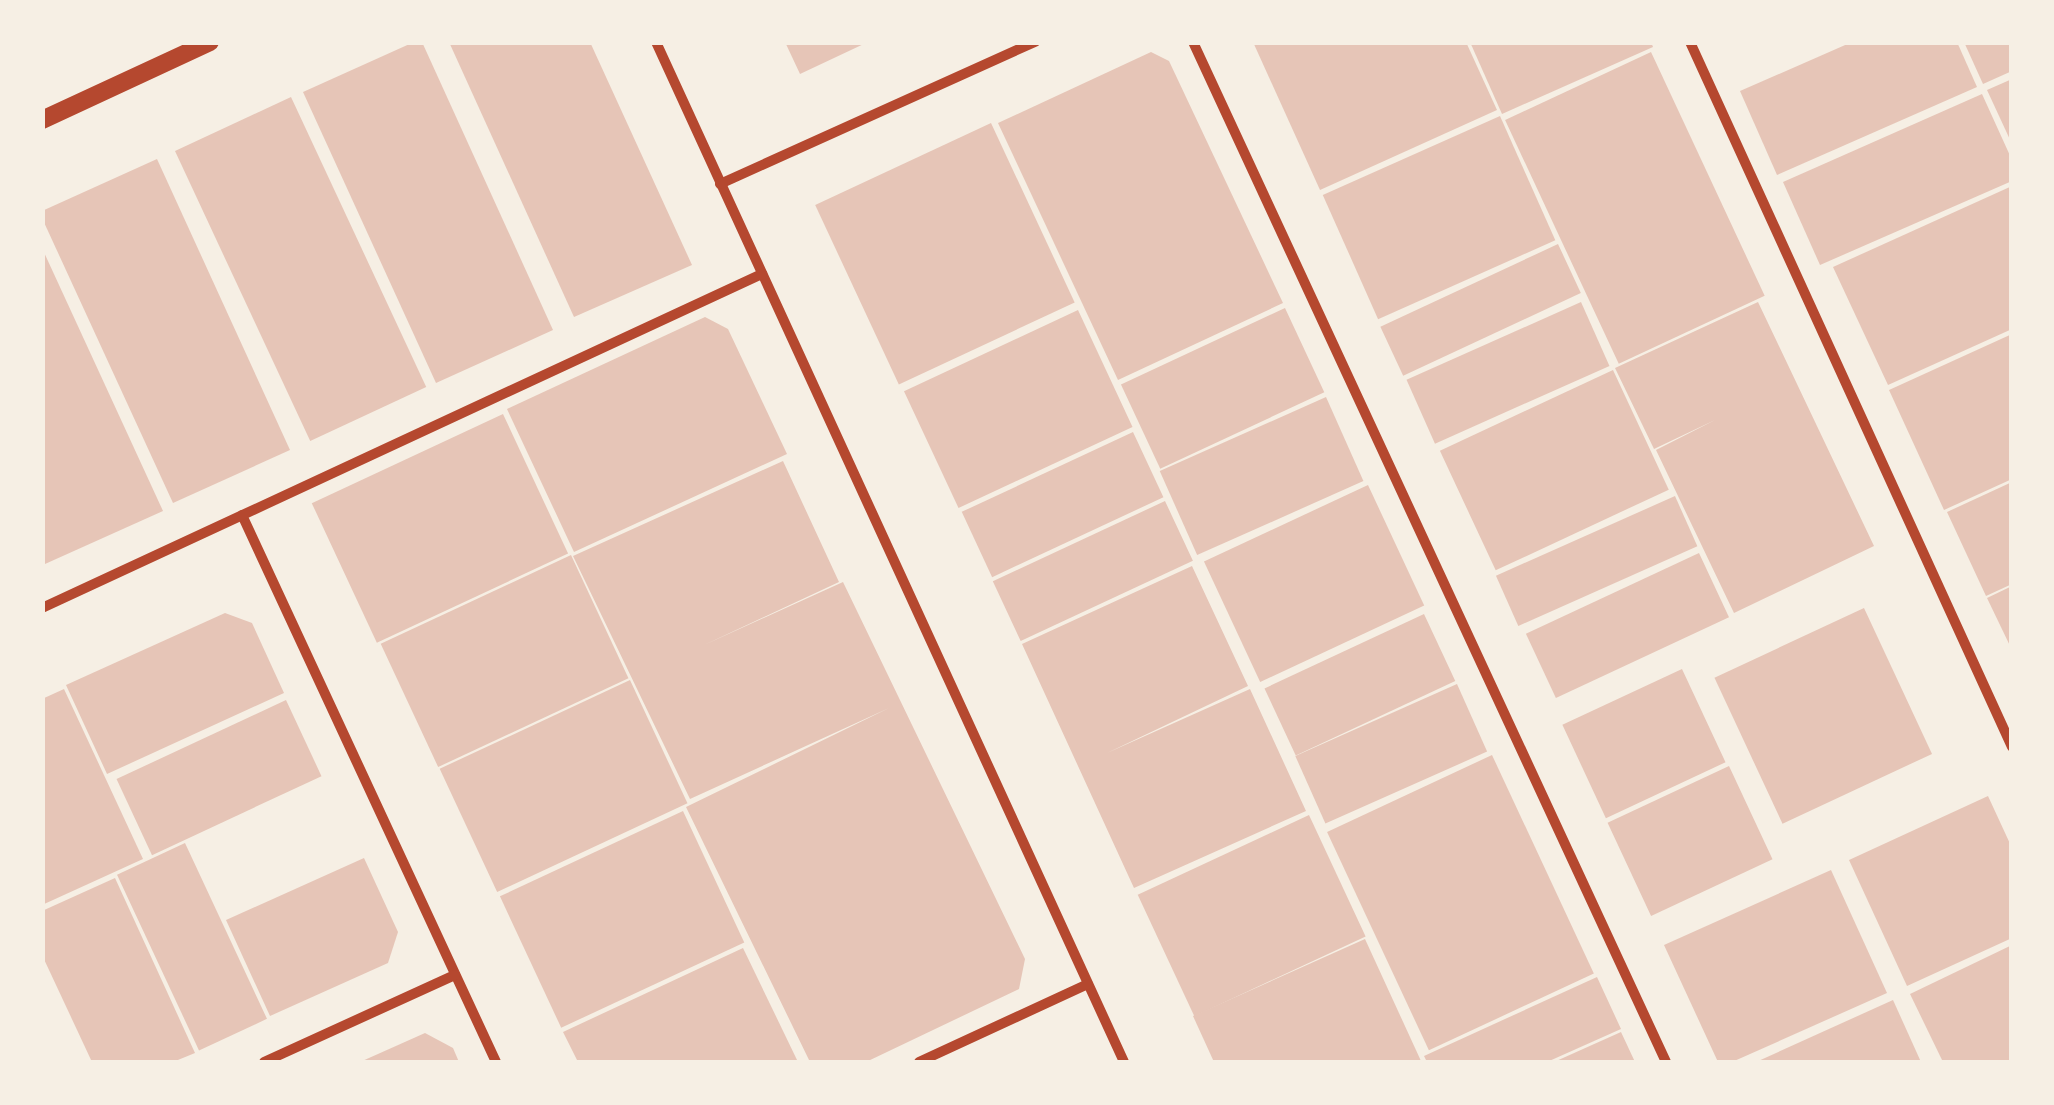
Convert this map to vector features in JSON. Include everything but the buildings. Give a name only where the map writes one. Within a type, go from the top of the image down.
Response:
[{"type":"street","points":[[42,120],[210,42]]},
{"type":"street","points":[[656,42],[1124,1062]]},
{"type":"street","points":[[720,184],[1035,42]]},
{"type":"street","points":[[1193,42],[1666,1062]]},
{"type":"street","points":[[1690,42],[2012,746]]},
{"type":"street","points":[[42,608],[762,274]]},
{"type":"street","points":[[242,516],[496,1062]]},
{"type":"street","points":[[264,1062],[455,974]]},
{"type":"street","points":[[920,1062],[1088,984]]}]
